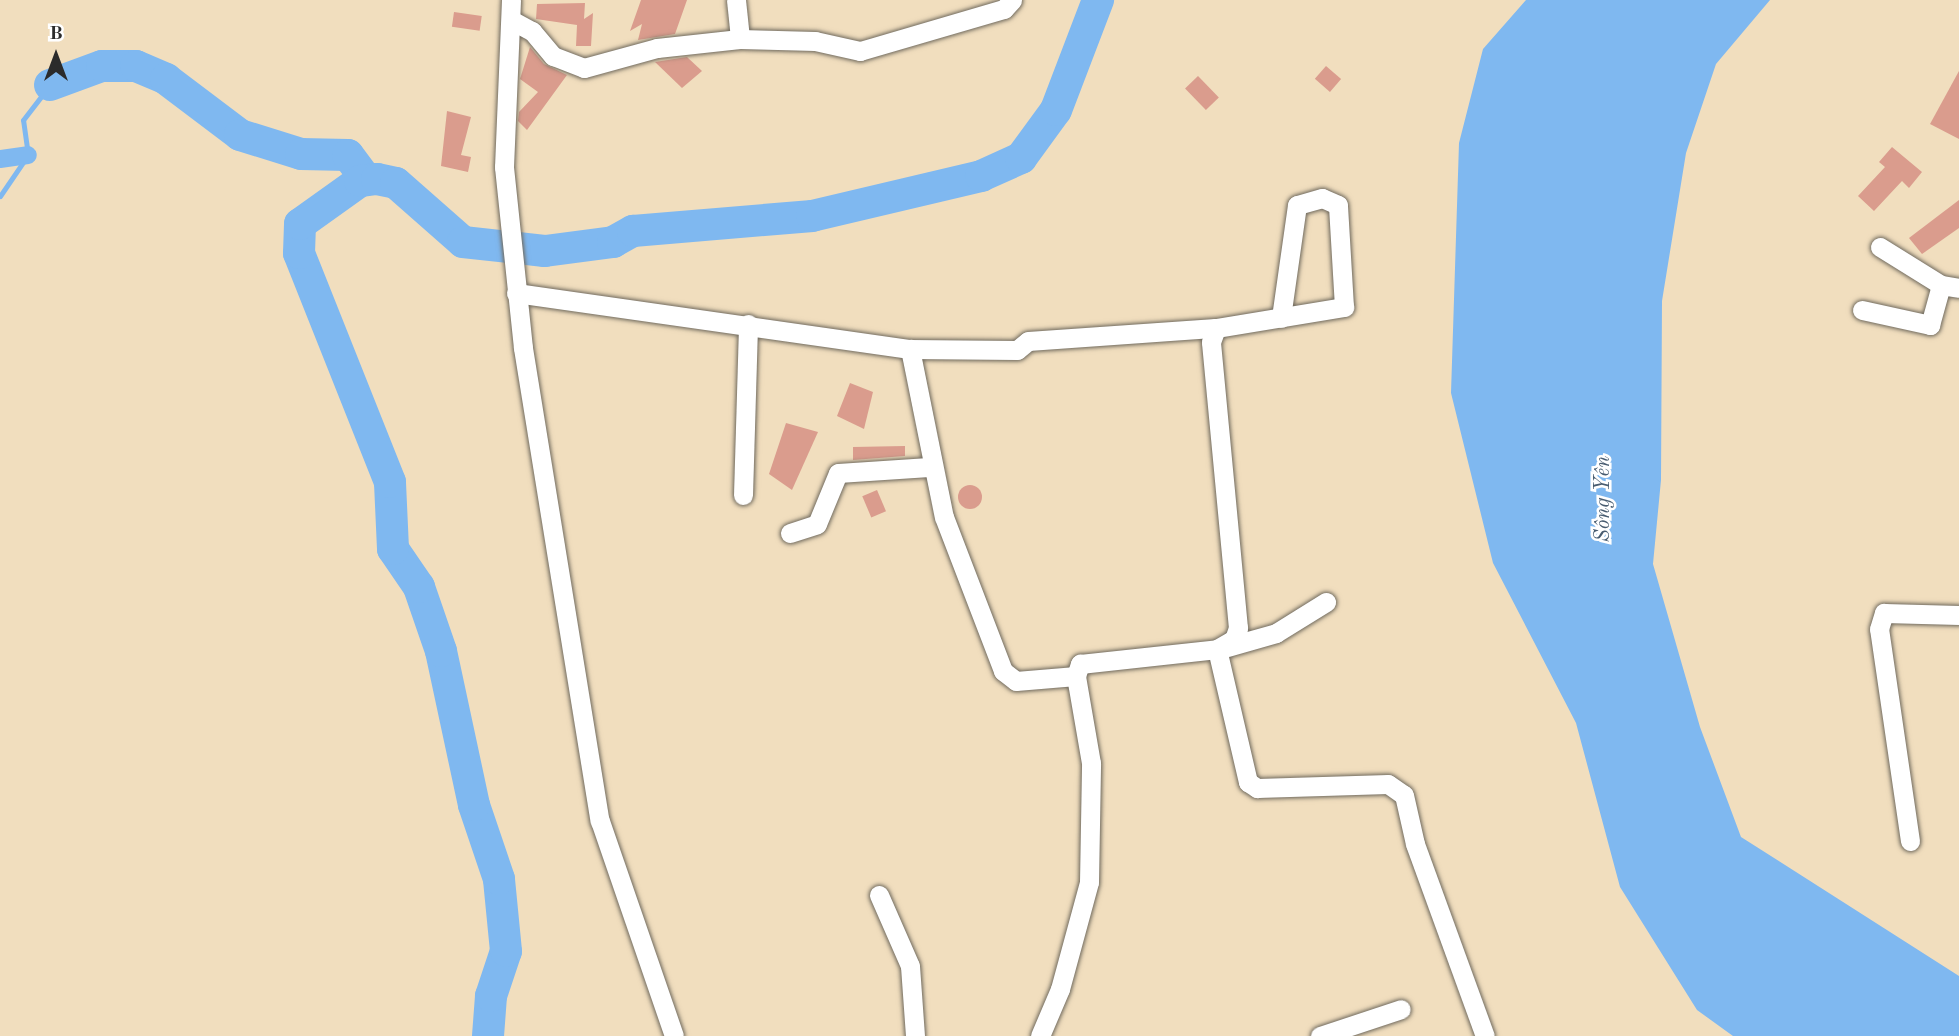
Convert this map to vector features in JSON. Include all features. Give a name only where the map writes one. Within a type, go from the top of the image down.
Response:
[{"type":"street","points":[[511,0],[504,167],[515,284],[600,821],[674,1036]]},
{"type":"street","points":[[736,0],[740,39]]},
{"type":"street","points":[[511,20],[531,31],[553,56],[584,68],[657,48],[740,39],[815,41],[860,51],[1004,9],[1012,0]]},
{"type":"street","points":[[515,284],[910,349],[1017,349],[1028,341],[1216,328],[1281,318],[1344,307],[1338,205],[1322,198],[1297,205],[1281,318]]},
{"type":"street","points":[[1862,310],[1930,325],[1950,286],[1880,247]]},
{"type":"street","points":[[743,495],[748,324]]},
{"type":"street","points":[[1216,328],[1211,342],[1238,628],[1222,648],[1248,782],[1257,788],[1388,784],[1405,795],[1415,844],[1485,1036]]},
{"type":"street","points":[[910,349],[929,467],[1003,671],[1016,681],[1076,676]]},
{"type":"street","points":[[790,533],[817,524],[838,473],[929,467]]},
{"type":"street","points":[[1040,1036],[1060,989],[1089,881],[1091,763],[1076,676],[1080,664],[1222,648],[1276,633],[1326,602]]},
{"type":"street","points":[[1910,841],[1879,629],[1884,612],[1959,615]]},
{"type":"street","points":[[879,895],[910,966],[915,1036]]},
{"type":"street","points":[[1320,1036],[1401,1009]]},
{"type":"water","name":"Sông Yên","points":[[1526,0],[1770,0],[1716,64],[1686,153],[1662,301],[1661,480],[1653,564],[1700,727],[1741,837],[1959,976],[1959,1036],[1733,1036],[1697,1010],[1620,887],[1576,723],[1493,563],[1451,393],[1459,143],[1483,49]]},
{"type":"building","points":[[641,0],[687,0],[675,34],[638,40],[642,24],[630,31]]},
{"type":"building","points":[[585,3],[584,19],[593,13],[591,46],[576,46],[577,25],[536,19],[537,4]]},
{"type":"building","points":[[454,12],[482,16],[480,31],[452,27]]},
{"type":"building","points":[[530,47],[544,64],[567,75],[527,130],[518,121],[519,112],[538,92],[520,79]]},
{"type":"building","points":[[687,57],[702,71],[682,88],[655,62]]},
{"type":"building","points":[[1326,66],[1341,79],[1330,92],[1315,79]]},
{"type":"building","points":[[1959,71],[1959,139],[1930,124]]},
{"type":"building","points":[[1198,76],[1219,98],[1206,110],[1185,89]]},
{"type":"building","points":[[447,111],[471,117],[461,155],[471,157],[468,172],[441,166]]},
{"type":"building","points":[[1892,147],[1922,172],[1909,188],[1902,181],[1874,211],[1858,196],[1885,167],[1879,162]]},
{"type":"building","points":[[1959,200],[1959,228],[1922,254],[1909,238]]},
{"type":"building","points":[[850,383],[873,392],[864,429],[837,416]]},
{"type":"building","points":[[786,423],[818,432],[792,490],[769,474]]},
{"type":"building","points":[[905,446],[905,456],[853,460],[853,447]]},
{"type":"building","points":[[970,485],[979,488],[982,497],[979,506],[970,509],[961,506],[958,497],[961,488]]},
{"type":"building","points":[[877,490],[886,511],[871,517],[862,496]]},
{"type":"waterway","points":[[488,1036],[491,996],[506,951],[499,879],[474,805],[441,651],[419,587],[393,549],[390,482],[299,253],[300,224],[360,181],[377,179],[396,183],[463,242],[545,251],[613,242],[633,231],[812,216],[981,176],[1021,158],[1056,110],[1098,0]]},
{"type":"waterway","points":[[50,85],[102,66],[136,66],[166,79],[240,135],[301,154],[348,155],[367,180]]},
{"type":"waterway","points":[[0,196],[28,155],[23,120],[50,85]]},
{"type":"waterway","points":[[0,159],[28,155]]}]
